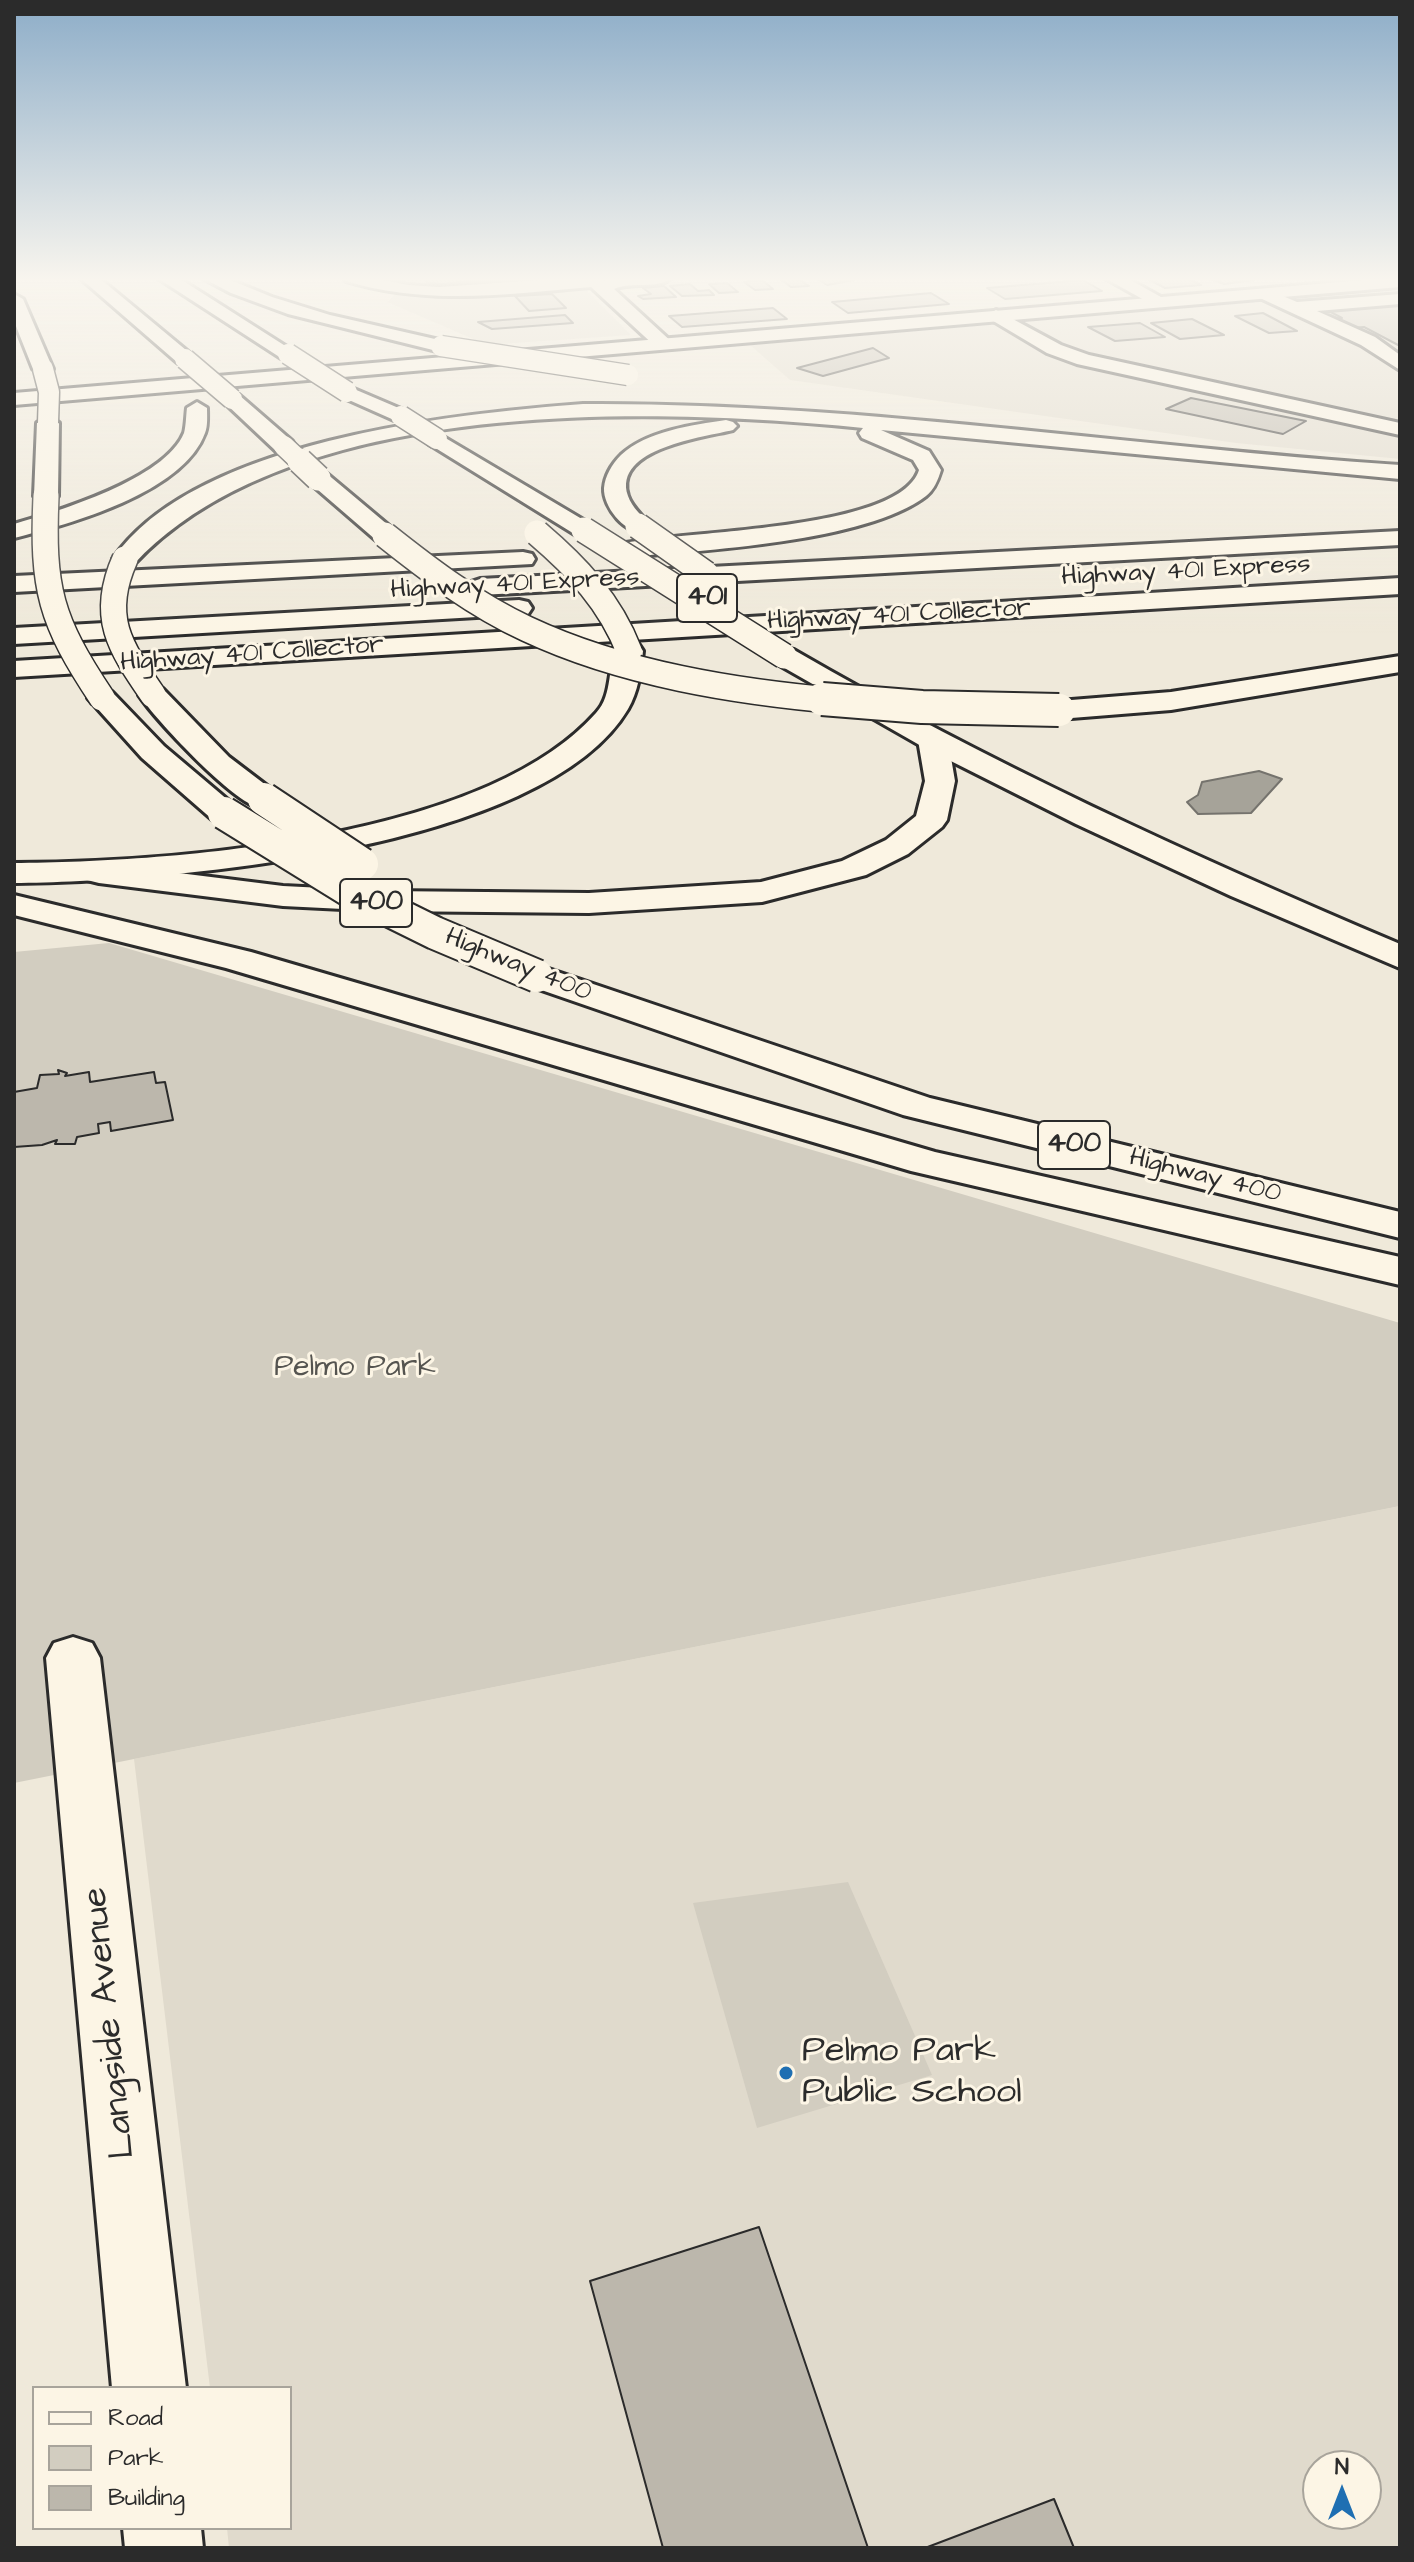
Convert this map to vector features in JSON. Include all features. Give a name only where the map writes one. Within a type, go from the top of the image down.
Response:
[{"type":"main road","points":[[14,399],[43,397]]},
{"type":"main road","name":"Highway 400","points":[[49,397],[42,555],[55,622],[74,657],[102,698],[153,752],[224,813],[352,892],[435,933],[544,970],[768,1058],[917,1107],[1400,1225]]},
{"type":"main road","points":[[14,531],[114,497],[180,456],[199,427],[197,408],[190,397]]},
{"type":"main road","points":[[228,397],[318,478],[445,583],[529,630],[615,661],[736,688],[836,702],[960,710],[1059,710],[1171,701],[1400,664]]},
{"type":"main road","points":[[352,397],[377,420],[480,492]]},
{"type":"main road","points":[[357,397],[401,416],[784,656],[919,732],[1070,810],[1241,890],[1400,957]]},
{"type":"main road","points":[[777,397],[1201,456]]},
{"type":"main road","points":[[1251,397],[1400,429]]},
{"type":"main road","points":[[544,970],[409,893],[264,799],[218,763],[153,695],[120,643],[110,617],[111,590],[125,559],[152,530],[185,505],[244,476],[351,442],[488,417],[586,409],[713,409],[784,413],[1201,456],[1400,472]]},
{"type":"main road","points":[[99,873],[283,896],[383,901],[589,903],[762,892],[854,868],[897,847],[931,820],[940,781],[919,732],[819,654],[638,526],[622,507],[615,489],[621,469],[642,449],[697,431],[763,424],[844,428],[896,443],[921,456],[930,470],[920,490],[871,514],[731,538],[526,559]]},
{"type":"main road","points":[[14,873],[99,873],[256,855],[415,822],[523,783],[587,742],[608,719],[621,697],[629,651],[621,627],[597,589],[537,533],[514,516]]},
{"type":"main road","name":"Highway 401 Express","points":[[216,600],[1400,538]]},
{"type":"main road","name":"401","points":[[14,584],[860,542]]},
{"type":"main road","name":"Highway 401 Express","points":[[14,636],[1400,560]]},
{"type":"main road","name":"Highway 401 Collector","points":[[14,669],[1400,586]]},
{"type":"main road","points":[[30,609],[139,604]]},
{"type":"main road","points":[[14,857],[256,855]]},
{"type":"main road","points":[[14,905],[156,937],[238,960],[925,1162],[1400,1271]]},
{"type":"main road","name":"Langside Avenue","points":[[73,1658],[149,2386]]},
{"type":"shaded area","points":[[907,397],[1400,397],[1400,459],[1236,443]]},
{"type":"shaded area","points":[[1259,771],[1282,779],[1251,813],[1198,814],[1187,802],[1198,795],[1202,782]]},
{"type":"shaded area","name":"Pelmo Park Public School","points":[[1400,1506],[1400,2548],[229,2548],[227,2530],[292,2530],[292,2386],[210,2386],[134,1759]]},
{"type":"green space","name":"Pelmo Park","points":[[109,943],[1400,1323],[1400,1506],[14,1783],[14,952]]},
{"type":"green space","points":[[848,1882],[932,2075],[757,2128],[693,1903]]},
{"type":"building","points":[[1191,398],[1306,421],[1283,434],[1166,409]]},
{"type":"building","points":[[58,1070],[67,1073],[65,1076],[89,1072],[90,1082],[154,1072],[156,1083],[165,1082],[173,1120],[111,1131],[110,1122],[98,1124],[99,1133],[77,1137],[75,1144],[55,1144],[57,1140],[42,1145],[14,1147],[14,1092],[37,1088],[40,1075],[59,1074]]},
{"type":"building","points":[[759,2227],[868,2548],[663,2548],[590,2281]]},
{"type":"building","points":[[1054,2499],[1074,2548],[925,2548]]},
{"type":"place","name":"Pelmo Park Public School","points":[[786,2073]]}]
